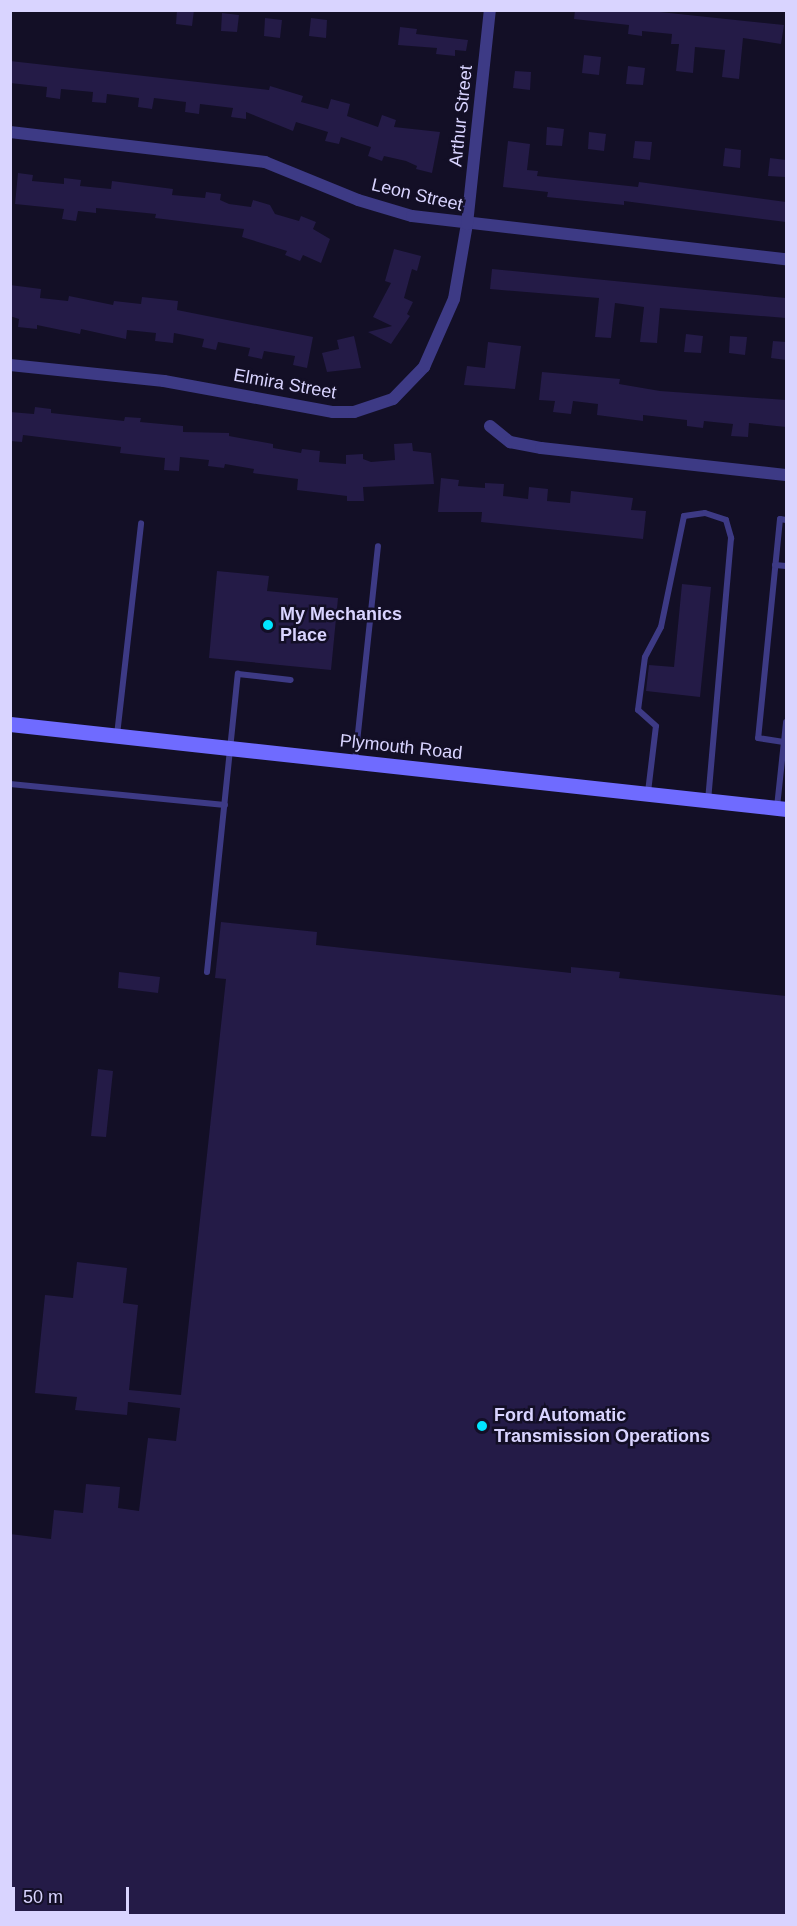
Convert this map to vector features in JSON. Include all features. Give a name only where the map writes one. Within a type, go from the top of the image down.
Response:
[{"type":"main road","name":"Plymouth Road","points":[[10,724],[782,808]]},
{"type":"street","name":"Arthur Street","points":[[467,224],[490,10]]},
{"type":"street","name":"Leon Street","points":[[10,132],[244,158],[295,171],[384,209],[467,224],[786,259]]},
{"type":"street","name":"Elmira Street","points":[[10,366],[164,381],[333,412],[374,408],[409,387],[424,367],[454,299],[467,224]]},
{"type":"street","points":[[490,426],[510,442],[541,448],[786,475]]},
{"type":"lane","points":[[648,794],[656,726],[638,710],[645,657],[661,627],[684,516],[705,513],[726,520],[731,538],[709,758],[708,800]]},
{"type":"lane","points":[[784,742],[758,738],[780,519],[786,520]]},
{"type":"lane","points":[[117,736],[141,523]]},
{"type":"lane","points":[[355,762],[378,546]]},
{"type":"lane","points":[[775,564],[786,566]]},
{"type":"lane","points":[[207,972],[238,674],[291,680]]},
{"type":"lane","points":[[782,808],[786,722]]},
{"type":"lane","points":[[10,784],[225,805]]},
{"type":"building","points":[[177,10],[194,10],[192,26],[176,24]]},
{"type":"building","points":[[575,10],[641,10],[784,25],[781,44],[743,38],[739,79],[722,77],[725,50],[695,47],[693,73],[676,71],[679,44],[671,44],[672,34],[642,31],[642,36],[628,34],[629,25],[574,19]]},
{"type":"building","points":[[222,13],[239,15],[237,32],[221,31]]},
{"type":"building","points":[[265,18],[282,20],[280,38],[264,36]]},
{"type":"building","points":[[311,18],[327,20],[326,38],[309,36]]},
{"type":"building","points":[[400,27],[417,29],[416,34],[468,40],[466,51],[455,50],[455,56],[436,54],[437,48],[398,45]]},
{"type":"building","points":[[584,55],[601,57],[599,75],[582,73]]},
{"type":"building","points":[[10,61],[269,90],[270,86],[303,96],[301,102],[328,109],[331,99],[350,104],[347,116],[378,127],[382,115],[396,120],[394,127],[440,132],[432,173],[416,169],[417,166],[406,161],[384,156],[382,161],[368,156],[371,147],[341,137],[339,144],[325,141],[328,132],[296,122],[293,131],[246,112],[246,119],[231,117],[233,108],[200,104],[199,114],[185,112],[186,102],[154,98],[152,109],[138,107],[139,98],[107,94],[106,103],[92,102],[93,92],[61,89],[60,99],[46,97],[47,87],[10,83]]},
{"type":"building","points":[[628,66],[645,68],[643,85],[626,84]]},
{"type":"building","points":[[515,71],[531,72],[530,90],[513,88]]},
{"type":"building","points":[[547,127],[564,129],[562,146],[546,145]]},
{"type":"building","points":[[589,132],[606,134],[604,151],[588,149]]},
{"type":"building","points":[[508,141],[530,144],[527,170],[538,171],[537,176],[638,187],[639,182],[786,202],[786,222],[624,201],[624,205],[547,197],[548,192],[503,187]]},
{"type":"building","points":[[635,141],[652,142],[650,160],[633,158]]},
{"type":"building","points":[[725,148],[741,150],[740,168],[723,166]]},
{"type":"building","points":[[770,158],[786,160],[785,177],[768,176]]},
{"type":"building","points":[[18,173],[33,175],[32,181],[64,184],[64,178],[81,180],[80,186],[111,189],[112,181],[173,189],[172,195],[205,198],[206,192],[221,194],[220,200],[229,204],[251,207],[253,200],[270,205],[275,214],[299,221],[301,216],[316,222],[313,229],[330,239],[321,263],[303,255],[300,261],[285,255],[287,251],[242,237],[244,229],[155,218],[156,214],[96,208],[96,213],[78,211],[76,221],[62,219],[64,209],[15,204]]},
{"type":"building","points":[[394,249],[421,256],[417,271],[412,269],[404,298],[413,302],[407,314],[410,316],[391,344],[368,332],[392,326],[373,317],[391,283],[385,281]]},
{"type":"building","points":[[492,269],[786,298],[786,318],[660,308],[657,343],[640,342],[644,307],[615,303],[611,338],[595,337],[599,298],[490,289]]},
{"type":"building","points":[[10,285],[41,289],[40,298],[68,301],[69,296],[113,305],[114,301],[141,304],[142,297],[178,301],[177,310],[313,337],[307,368],[293,365],[295,356],[264,351],[262,359],[248,356],[250,348],[218,342],[216,350],[202,347],[204,339],[174,333],[173,343],[155,341],[156,333],[127,330],[126,339],[81,329],[80,334],[37,325],[37,329],[18,327],[19,319],[10,316]]},
{"type":"building","points":[[686,334],[703,336],[701,353],[684,352]]},
{"type":"building","points":[[354,336],[361,368],[327,372],[322,353],[339,349],[337,340]]},
{"type":"building","points":[[730,336],[747,337],[745,355],[729,353]]},
{"type":"building","points":[[773,341],[786,342],[786,360],[771,358]]},
{"type":"building","points":[[488,342],[521,346],[515,389],[464,385],[467,366],[485,368]]},
{"type":"building","points":[[542,372],[620,379],[619,384],[660,391],[786,400],[786,427],[749,423],[748,437],[731,436],[733,424],[704,421],[703,428],[687,426],[687,420],[643,415],[643,421],[597,415],[598,404],[573,401],[571,414],[553,412],[555,401],[539,400]]},
{"type":"building","points":[[35,407],[51,409],[51,413],[124,421],[125,417],[141,418],[140,422],[183,426],[183,432],[229,433],[229,436],[273,444],[273,448],[301,453],[302,449],[320,451],[319,462],[346,464],[346,455],[363,454],[363,459],[371,462],[395,460],[394,444],[412,443],[413,451],[431,453],[434,484],[363,487],[364,501],[347,501],[347,496],[297,490],[298,479],[253,473],[254,469],[225,464],[224,468],[208,466],[209,460],[180,457],[179,471],[164,470],[165,458],[120,453],[121,447],[23,435],[22,442],[10,441],[10,412],[34,414]]},
{"type":"building","points":[[441,478],[459,480],[458,486],[485,488],[485,483],[504,484],[503,496],[528,499],[529,487],[548,489],[547,501],[570,503],[571,491],[633,498],[631,510],[646,511],[643,539],[481,522],[482,512],[438,512]]},
{"type":"building","points":[[217,571],[269,576],[267,591],[338,598],[331,670],[209,658]]},
{"type":"building","points":[[682,584],[711,587],[700,697],[646,691],[649,665],[674,667]]},
{"type":"building","name":"Ford Automatic Transmission Operations","points":[[221,922],[317,932],[316,945],[571,973],[571,967],[620,972],[619,978],[786,996],[786,1916],[10,1916],[10,1534],[51,1539],[54,1510],[83,1513],[86,1484],[120,1487],[118,1508],[139,1511],[148,1438],[176,1441],[180,1408],[128,1402],[127,1415],[75,1410],[77,1397],[35,1393],[45,1295],[73,1298],[77,1262],[127,1268],[123,1303],[138,1305],[129,1390],[181,1395],[226,979],[215,978]]},
{"type":"building","points":[[119,972],[160,977],[158,993],[118,988]]},
{"type":"building","points":[[98,1069],[113,1071],[106,1137],[91,1136]]},
{"type":"place","name":"My Mechanics Place","points":[[268,625]]},
{"type":"place","name":"Ford Automatic Transmission Operations","points":[[482,1426]]}]
